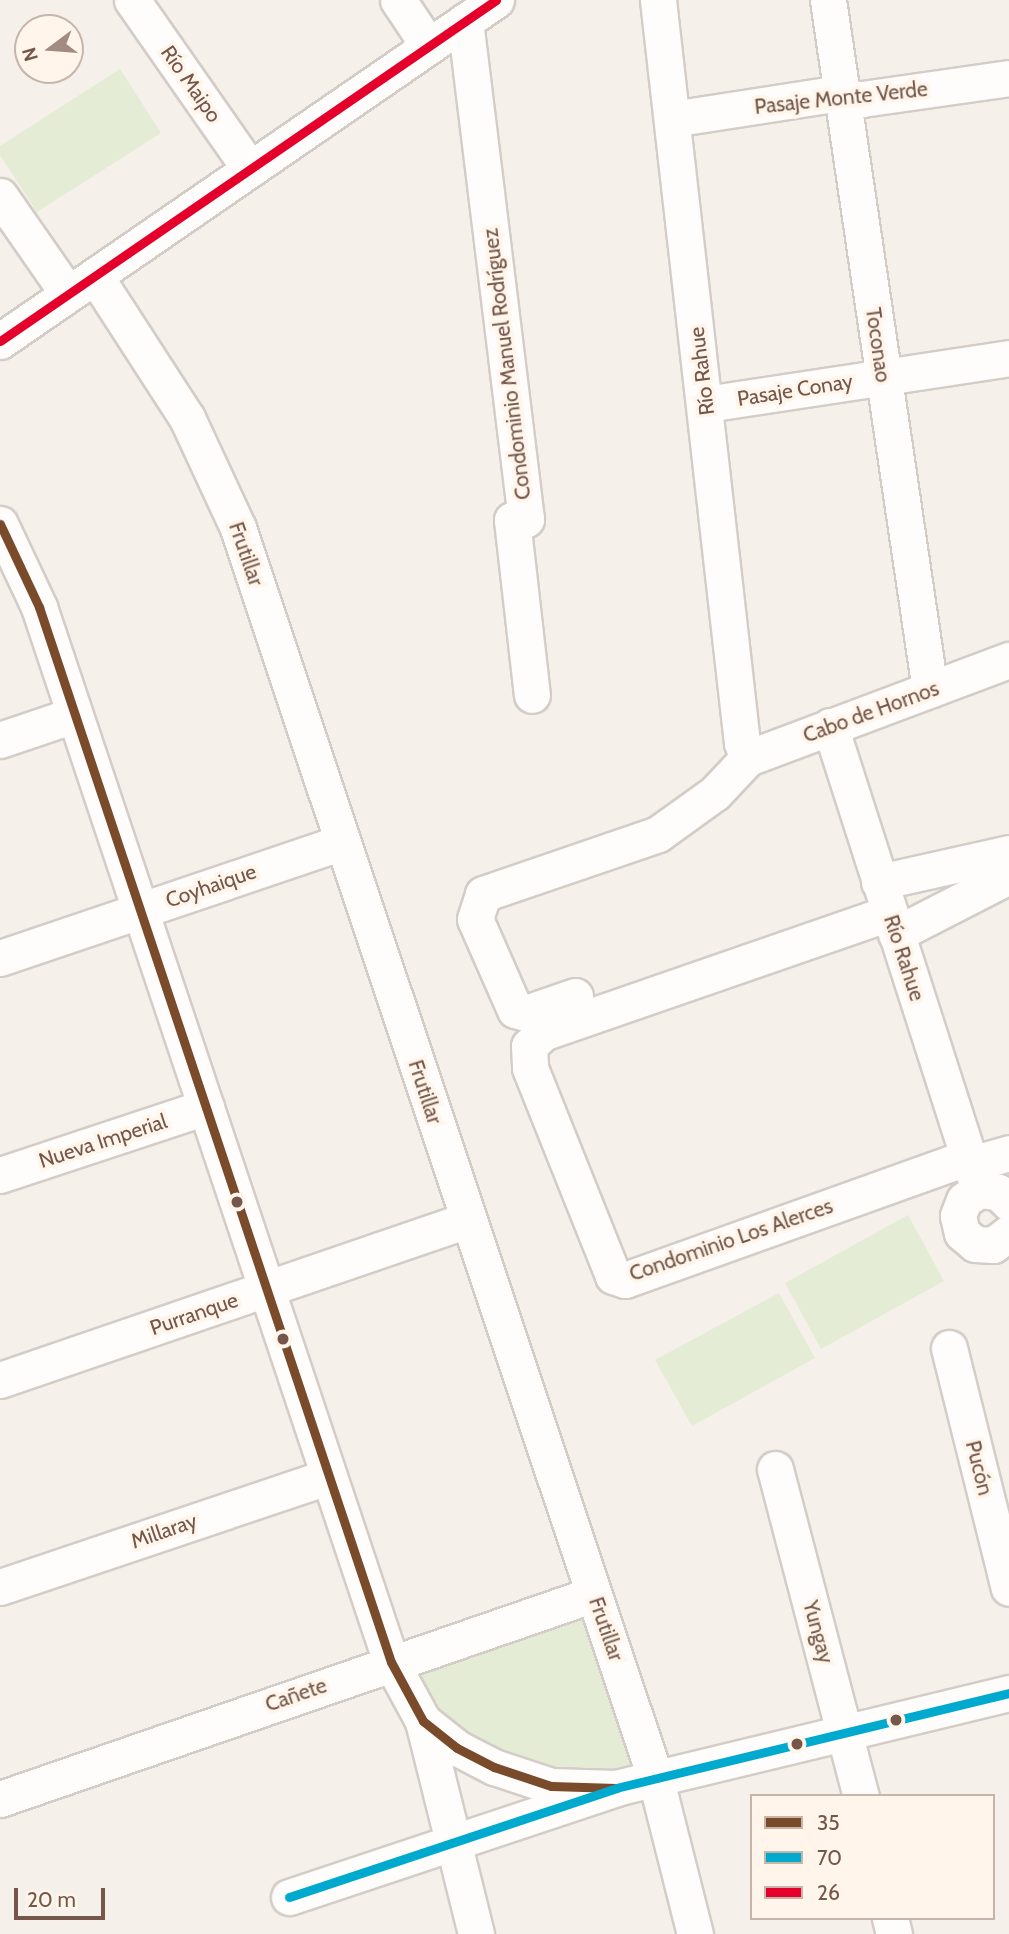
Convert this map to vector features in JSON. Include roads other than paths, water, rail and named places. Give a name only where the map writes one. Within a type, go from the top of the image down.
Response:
[{"type":"street","name":"Río Maipo","points":[[132,0],[250,169]]},
{"type":"street","points":[[398,0],[428,46]]},
{"type":"street","points":[[0,341],[496,0]]},
{"type":"street","name":"Río Rahue","points":[[658,0],[745,750]]},
{"type":"street","name":"Toconao","points":[[828,0],[930,690]]},
{"type":"street","name":"Condominio Manuel Rodríguez","points":[[465,20],[526,519],[512,520],[532,695]]},
{"type":"street","name":"Pasaje Monte Verde","points":[[672,119],[842,97],[862,99],[1009,78]]},
{"type":"street","name":"Frutillar","points":[[0,196],[81,285],[187,418],[222,489],[656,1780],[695,1934]]},
{"type":"street","name":"Pasaje Conay","points":[[706,404],[1009,358]]},
{"type":"street","points":[[0,524],[39,607],[391,1662],[424,1721],[476,1934]]},
{"type":"street","name":"Cabo de Hornos","points":[[745,750],[831,726],[1009,660]]},
{"type":"street","points":[[0,740],[75,715]]},
{"type":"street","name":"Río Rahue","points":[[831,726],[888,910],[982,1179]]},
{"type":"street","points":[[745,750],[715,793],[657,834],[483,894],[475,919],[515,1010],[538,1009],[842,904]]},
{"type":"street","name":"Coyhaique","points":[[0,958],[342,842]]},
{"type":"street","points":[[888,910],[1009,853]]},
{"type":"street","points":[[888,910],[1009,876]]},
{"type":"street","name":"Condominio Los Alerces","points":[[888,910],[543,1033],[529,1046],[530,1068],[613,1276],[625,1280],[982,1179],[1009,1153]]},
{"type":"street","name":"Nueva Imperial","points":[[0,1175],[206,1107]]},
{"type":"street","points":[[982,1179],[960,1207],[962,1233],[984,1245],[1002,1241],[1009,1233]]},
{"type":"street","name":"Purranque","points":[[0,1380],[468,1220]]},
{"type":"street","name":"Pucón","points":[[948,1348],[996,1478],[1009,1587]]},
{"type":"street","name":"Yungay","points":[[775,1469],[860,1794]]},
{"type":"street","name":"Millaray","points":[[0,1587],[329,1476]]},
{"type":"street","name":"Cañete","points":[[0,1799],[594,1594]]},
{"type":"street","points":[[289,1897],[454,1845],[616,1788],[1009,1693]]},
{"type":"street","points":[[424,1721],[457,1748],[494,1767],[551,1786],[616,1788]]}]
